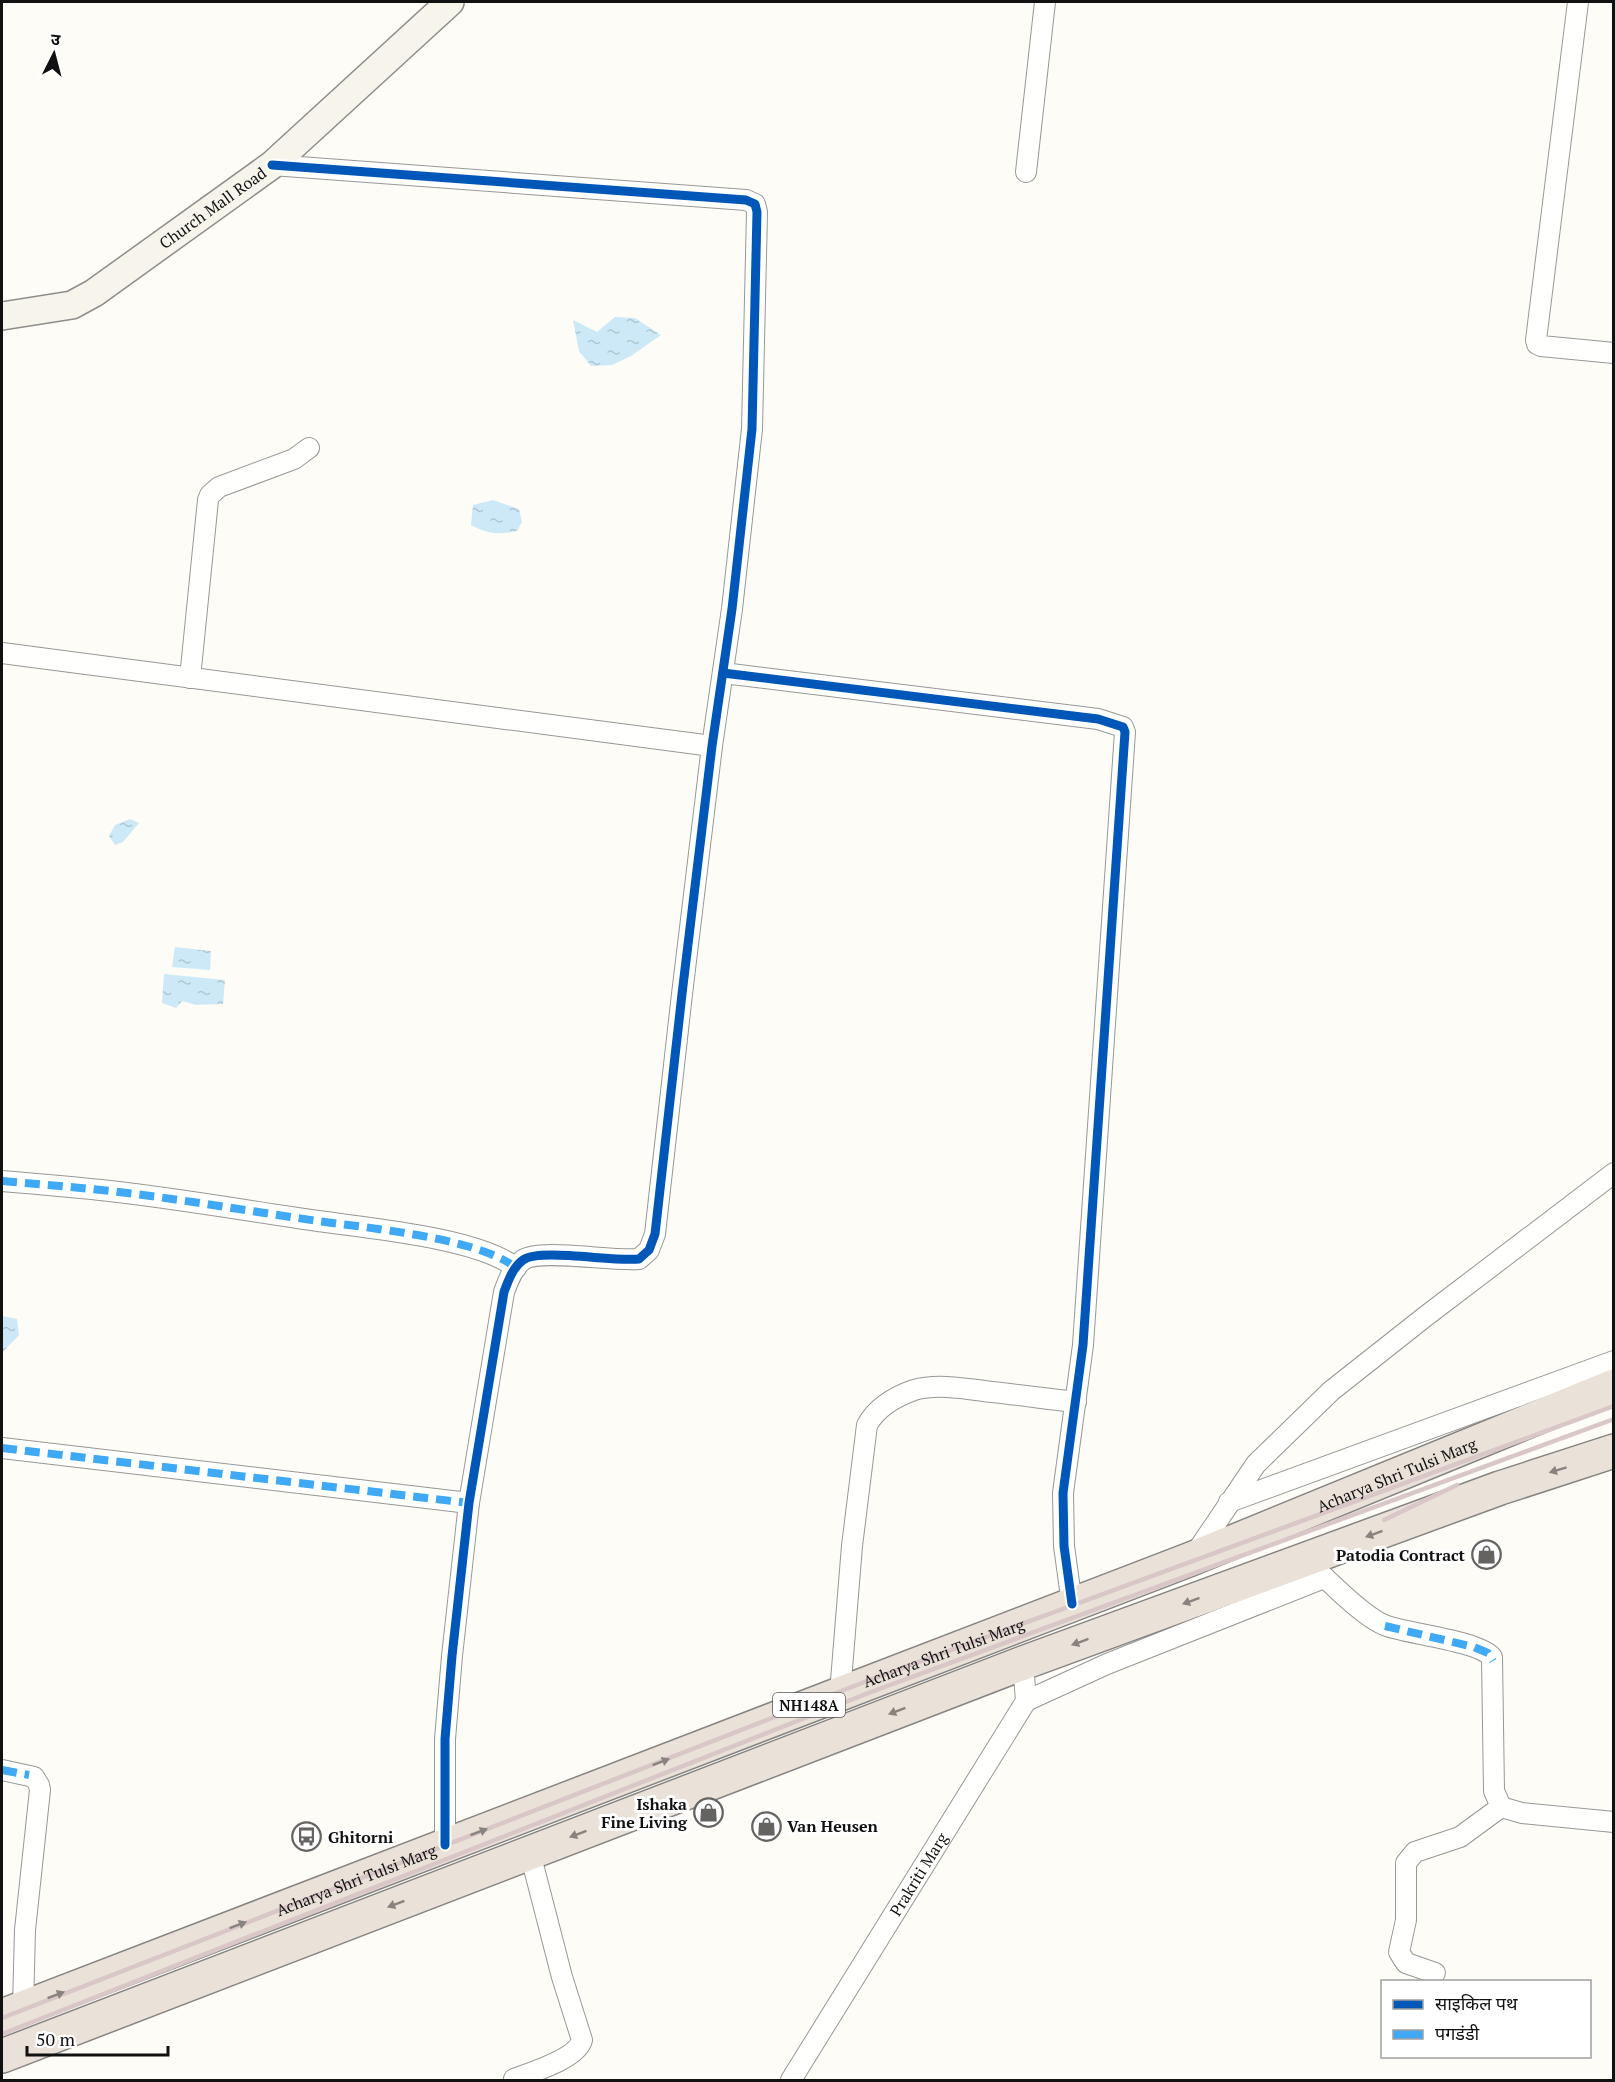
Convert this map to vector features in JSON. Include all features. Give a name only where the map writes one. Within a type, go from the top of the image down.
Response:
[{"type":"highway","name":"Acharya Shri Tulsi Marg","points":[[12,2012],[1191,1559],[1614,1386]]},
{"type":"highway","name":"NH148A","points":[[2,2056],[1023,1663],[1315,1569],[1500,1488],[1614,1451]]},
{"type":"highway","points":[[1004,1630],[1023,1663]]},
{"type":"street","name":"Church Mall Road","points":[[2,316],[54,309],[83,300],[272,165],[450,2]]},
{"type":"street","points":[[1026,172],[1045,2]]},
{"type":"street","points":[[1578,2],[1536,340],[1541,346],[1614,353]]},
{"type":"street","points":[[272,165],[746,200],[755,204],[757,212],[752,429],[732,609],[712,746],[682,994],[655,1234],[652,1245],[639,1260],[546,1255],[524,1259],[516,1268],[504,1292],[469,1503],[447,1703],[445,1845]]},
{"type":"street","points":[[190,678],[210,495],[219,487],[294,459],[309,448]]},
{"type":"street","points":[[2,653],[712,746]]},
{"type":"street","points":[[723,673],[1098,719],[1123,727],[1125,732],[1084,1333],[1063,1493],[1064,1546],[1072,1604]]},
{"type":"street","points":[[1191,1559],[1256,1464],[1331,1391],[1614,1173]]},
{"type":"street","points":[[2,1181],[111,1191],[377,1229],[486,1252],[507,1260],[516,1268]]},
{"type":"street","points":[[1229,1502],[1614,1361]]},
{"type":"street","points":[[840,1693],[852,1546],[867,1425],[872,1415],[887,1402],[896,1398],[915,1390],[935,1388],[958,1388],[1076,1402]]},
{"type":"street","points":[[2,1448],[469,1503]]},
{"type":"street","points":[[1023,1663],[1026,1701],[1315,1569],[1385,1626],[1474,1647],[1492,1657],[1494,1791],[1501,1807]]},
{"type":"street","name":"Prakriti Marg","points":[[792,2080],[1026,1701]]},
{"type":"street","points":[[2,1770],[33,1777],[40,1790],[25,1930],[12,2012]]},
{"type":"street","points":[[1501,1807],[1522,1813],[1614,1822]]},
{"type":"street","points":[[1435,1973],[1406,1963],[1400,1955],[1399,1947],[1407,1906],[1406,1863],[1415,1852],[1460,1837],[1501,1807]]},
{"type":"street","points":[[514,2079],[569,2056],[580,2047],[582,2040],[562,1977],[530,1853]]},
{"type":"water","points":[[615,317],[635,318],[661,335],[631,356],[612,365],[591,366],[579,351],[573,320],[597,332]]},
{"type":"water","points":[[493,500],[519,509],[522,522],[517,531],[494,533],[471,525],[473,505]]},
{"type":"water","points":[[130,819],[139,823],[123,842],[115,845],[109,836],[115,825]]},
{"type":"water","points":[[175,947],[211,951],[210,970],[172,967]]},
{"type":"water","points":[[164,974],[225,980],[223,1004],[196,1005],[182,1001],[176,1008],[162,1003]]},
{"type":"water","points":[[2,1316],[17,1319],[19,1335],[2,1353]]},
{"type":"railway","points":[[2,2018],[867,1681],[1614,1406]]},
{"type":"railway","points":[[2,2034],[871,1692],[1614,1419]]},
{"type":"railway","points":[[1384,1520],[1457,1485]]},
{"type":"marked path","points":[[2,1181],[136,1194],[393,1231],[477,1249],[516,1268]]},
{"type":"marked path","points":[[2,1448],[469,1503]]},
{"type":"marked path","points":[[1385,1626],[1474,1647],[1488,1653],[1493,1661]]},
{"type":"marked path","points":[[2,1770],[29,1775]]},
{"type":"cycle path","points":[[272,165],[746,200],[755,204],[757,212],[752,429],[732,609],[712,746],[682,994],[655,1234],[649,1250],[639,1259],[545,1255],[523,1260],[514,1270],[504,1292],[469,1503],[452,1656],[445,1739],[445,1845]]},
{"type":"cycle path","points":[[723,673],[1098,719],[1123,727],[1125,732],[1083,1345],[1063,1493],[1064,1546],[1072,1604]]},
{"type":"place","name":"Patodia Contract","points":[[1486,1555]]},
{"type":"place","name":"Ishaka Fine Living","points":[[708,1813]]},
{"type":"place","name":"Van Heusen","points":[[766,1826]]},
{"type":"place","name":"Ghitorni","points":[[307,1837]]}]
